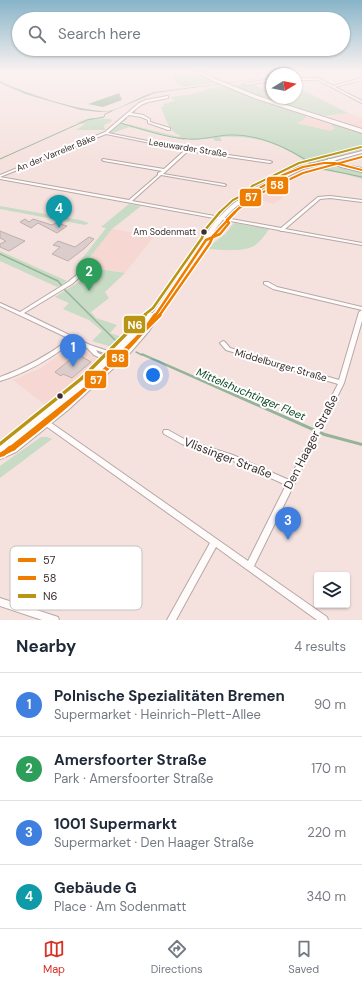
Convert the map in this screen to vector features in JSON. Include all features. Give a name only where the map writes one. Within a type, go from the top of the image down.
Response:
[{"type":"highway","points":[[268,99],[362,130]]},
{"type":"highway","points":[[333,161],[362,170]]},
{"type":"main road","points":[[333,161],[362,152]]},
{"type":"main road","points":[[0,450],[85,390],[116,357],[146,329],[206,240],[236,204],[246,200],[254,191],[301,168],[322,162],[362,156]]},
{"type":"main road","points":[[0,455],[13,449],[107,361],[116,357]]},
{"type":"street","name":"An der Varreler Bäke","points":[[0,177],[106,133],[111,127],[130,114],[143,102],[158,99]]},
{"type":"street","points":[[130,114],[145,117],[149,120],[149,122],[169,129]]},
{"type":"street","name":"Leeuwarder Straße","points":[[106,133],[187,150],[270,162]]},
{"type":"street","points":[[129,202],[187,150]]},
{"type":"street","points":[[104,160],[164,170]]},
{"type":"street","points":[[159,174],[224,185]]},
{"type":"street","points":[[0,177],[362,244]]},
{"type":"street","points":[[280,230],[319,198],[330,197],[362,201]]},
{"type":"street","points":[[21,313],[70,283],[81,274]]},
{"type":"street","points":[[266,283],[275,288],[362,310]]},
{"type":"street","points":[[0,304],[88,346],[116,357]]},
{"type":"street","name":"Den Haager Straße","points":[[249,567],[341,383],[362,310]]},
{"type":"street","points":[[0,379],[15,374],[42,361],[74,339]]},
{"type":"street","name":"Middelburger Straße","points":[[223,343],[228,349],[341,383]]},
{"type":"street","points":[[88,346],[96,354],[107,361]]},
{"type":"street","points":[[43,421],[324,620]]},
{"type":"street","name":"Vlissinger Straße","points":[[166,432],[184,442],[231,457],[290,484]]},
{"type":"street","points":[[171,620],[214,543]]},
{"type":"street","points":[[0,602],[10,605]]},
{"type":"street","points":[[24,610],[55,620]]},
{"type":"shaded area","points":[[42,99],[89,110],[113,110],[141,99],[112,111],[99,112],[81,110]]},
{"type":"shaded area","points":[[102,99],[122,100],[103,107],[88,104]]},
{"type":"shaded area","points":[[172,99],[261,99],[266,101],[266,104],[275,104],[305,115],[306,118],[297,123],[330,131],[335,128],[331,126],[334,124],[362,132],[362,150],[309,164],[277,146],[245,137],[220,137],[222,141],[215,141],[213,138],[189,140],[190,138],[187,138],[184,140],[129,127],[113,133],[108,133],[119,122],[179,137],[180,135],[176,134],[168,124],[161,107],[164,107],[163,104],[175,101]]},
{"type":"shaded area","points":[[302,99],[320,99],[348,113],[325,116],[286,104],[302,104]]},
{"type":"shaded area","points":[[348,113],[362,119],[362,128],[325,117]]},
{"type":"shaded area","points":[[305,115],[334,124],[331,126],[335,127],[330,131],[296,122],[306,118]]},
{"type":"shaded area","points":[[90,118],[111,119],[112,121],[104,125],[105,130],[76,130],[85,124],[76,123]]},
{"type":"shaded area","points":[[328,166],[362,171],[362,179],[345,174],[321,170]]},
{"type":"shaded area","points":[[272,190],[281,194],[283,198],[273,204],[256,200]]},
{"type":"shaded area","points":[[129,204],[141,206],[112,229],[83,266],[78,264],[106,228],[101,227]]},
{"type":"shaded area","points":[[0,206],[80,220],[89,223],[85,225],[0,209]]},
{"type":"shaded area","name":"Am Sodenmatt","points":[[235,223],[269,229],[254,246],[249,248],[232,250],[209,249],[226,233],[232,225]]},
{"type":"shaded area","points":[[112,229],[154,236],[125,273],[83,266]]},
{"type":"shaded area","points":[[0,251],[67,281],[57,287],[0,261]]},
{"type":"shaded area","points":[[99,269],[125,273],[105,292],[109,298],[91,312],[96,318],[117,325],[110,333],[122,337],[112,347],[92,341],[102,331],[89,320],[63,309],[69,303],[55,297]]},
{"type":"shaded area","points":[[71,346],[79,346],[98,360],[98,362],[73,384],[45,405],[13,380],[41,368]]},
{"type":"shaded area","points":[[142,353],[325,433],[362,443],[362,446],[324,436],[141,355]]},
{"type":"shaded area","points":[[41,437],[52,439],[0,478],[0,466]]},
{"type":"building","points":[[25,219],[29,222],[33,219],[52,225],[56,223],[67,226],[57,233],[38,223],[31,228],[20,222]]},
{"type":"building","points":[[0,231],[25,241],[9,251],[0,247],[0,244],[6,241],[0,238]]},
{"type":"building","points":[[89,237],[94,239],[68,261],[52,254],[60,247],[53,245],[58,241],[75,247]]},
{"type":"building","points":[[77,354],[91,362],[72,378],[63,374],[61,376],[55,372]]},
{"type":"waterway","points":[[133,114],[136,109]]},
{"type":"waterway","points":[[0,159],[87,120],[104,117],[105,114],[112,111]]},
{"type":"waterway","points":[[126,119],[120,123],[163,135],[180,138],[199,139],[239,135],[261,139],[282,147],[311,163]]},
{"type":"waterway","points":[[319,168],[362,177]]},
{"type":"waterway","name":"Mittelshuchtinger Fleet","points":[[0,254],[58,281],[65,290],[115,340]]},
{"type":"waterway","name":"Mittelshuchtinger Fleet","points":[[136,352],[142,355]]},
{"type":"transit line","name":"N6","points":[[0,444],[81,379],[140,319],[153,308],[202,238],[205,230],[217,215],[233,200],[247,193],[252,186],[299,163],[361,147]]},
{"type":"transit line","name":"58","points":[[3,454],[87,387],[119,357],[147,326],[161,314],[210,243],[213,236],[239,208],[254,201],[259,194],[303,173],[362,157]]},
{"type":"transit line","name":"57","points":[[0,455],[13,449],[65,408],[127,351],[146,329],[206,240],[220,234],[229,223],[227,220],[251,197],[254,191],[273,180],[313,164],[335,163],[362,170]]},
{"type":"place","name":"Gebäude G","points":[[59,228]]},
{"type":"place","name":"Am Sodenmatt","points":[[204,232]]},
{"type":"place","name":"Amersfoorter Straße","points":[[89,291]]},
{"type":"place","name":"Polnische Spezialitäten Bremen","points":[[73,367]]},
{"type":"place","name":"1001 Supermarkt","points":[[288,540]]}]
